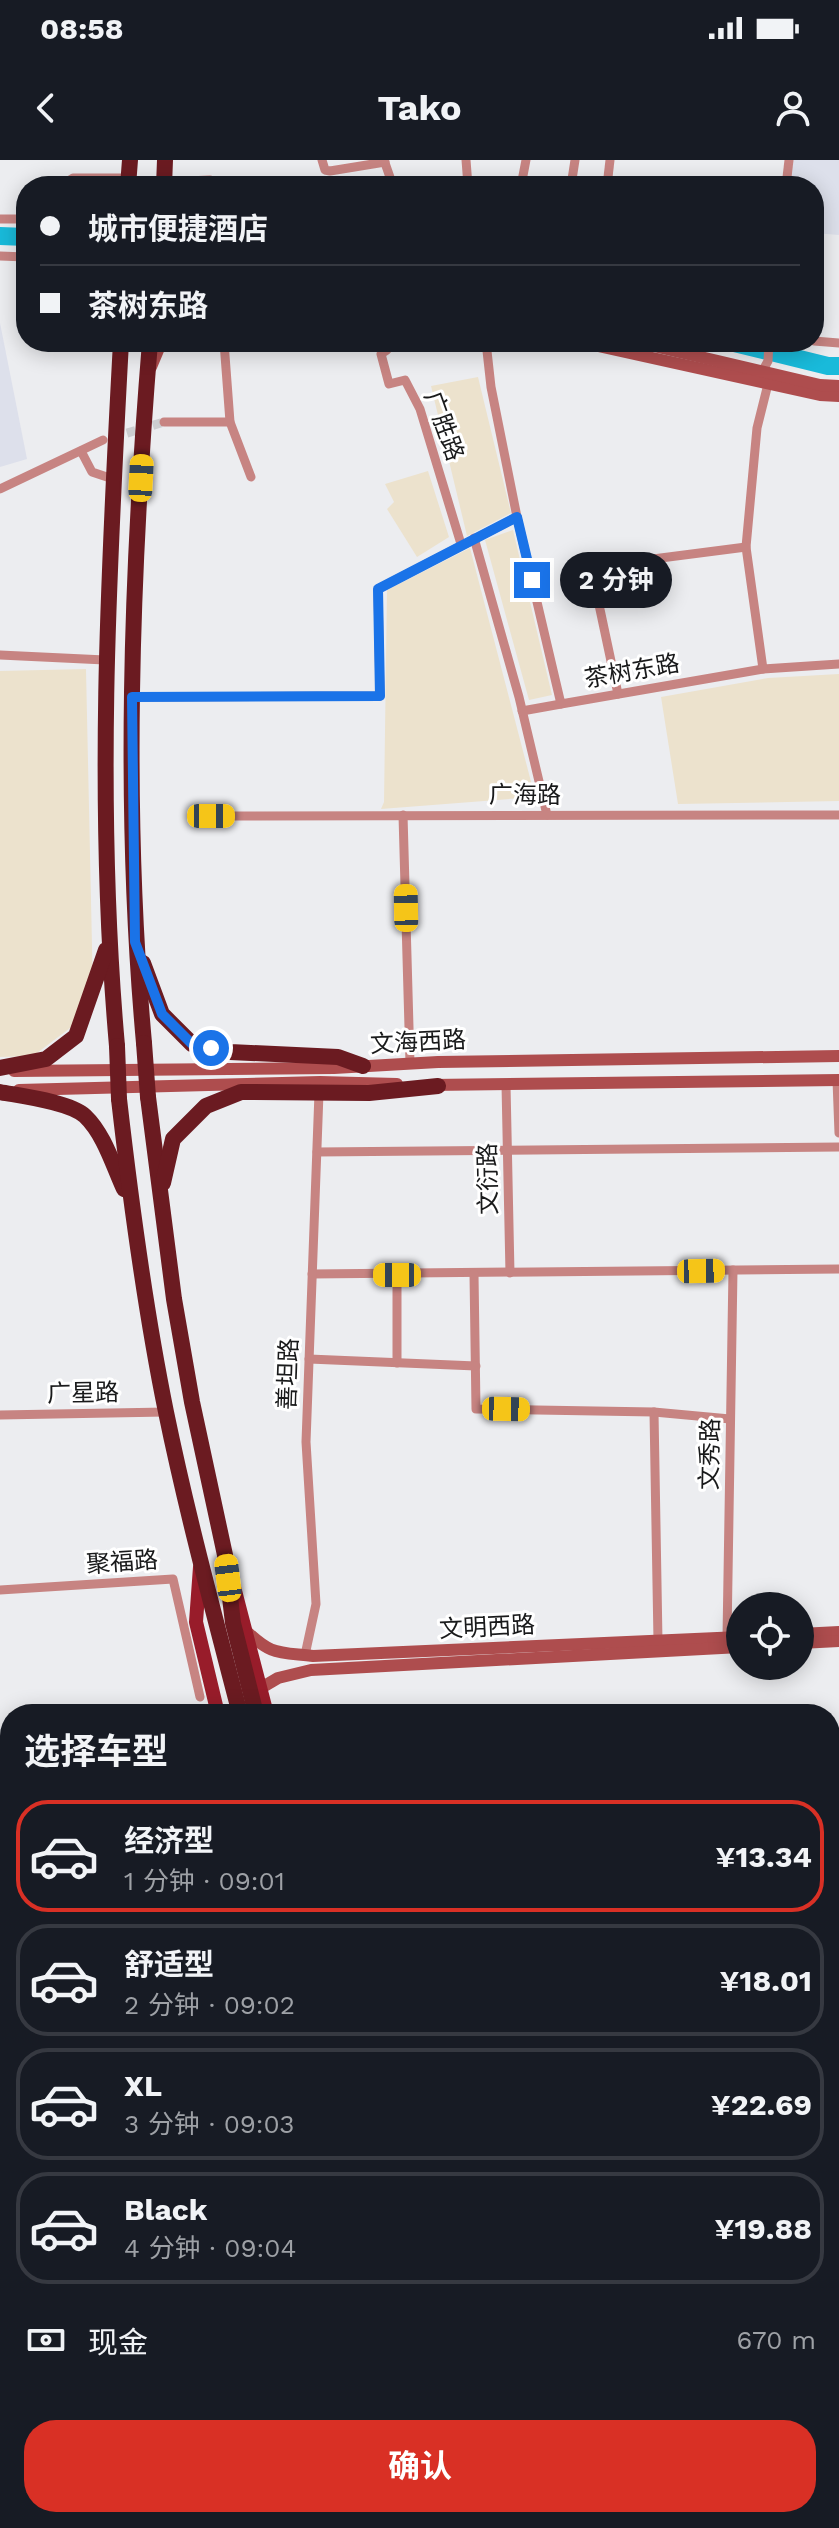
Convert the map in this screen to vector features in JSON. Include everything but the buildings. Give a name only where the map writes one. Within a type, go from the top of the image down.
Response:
[{"type":"highway","points":[[120,352],[105,660],[104,834],[119,1099],[131,1205],[166,1412],[200,1563],[242,1704]]},
{"type":"highway","points":[[149,352],[134,601],[135,942],[160,1205],[192,1402],[239,1626],[244,1704]]},
{"type":"highway","points":[[135,942],[162,1014],[192,1044],[230,1052],[338,1057],[363,1066]]},
{"type":"highway","points":[[0,1070],[46,1059],[76,1036],[108,945]]},
{"type":"highway","points":[[160,1205],[173,1139],[206,1106],[241,1092],[369,1093],[438,1086]]},
{"type":"highway","points":[[0,1091],[51,1101],[84,1115],[104,1146],[131,1205]]},
{"type":"main road","points":[[148,374],[157,352]]},
{"type":"main road","points":[[625,352],[768,384],[839,396]]},
{"type":"main road","points":[[691,352],[766,366],[820,385],[839,386]]},
{"type":"main road","name":"文海西路","points":[[0,1070],[839,1056]]},
{"type":"main road","name":"文海西路","points":[[0,1091],[333,1082],[438,1086],[838,1080]]},
{"type":"main road","points":[[200,1563],[196,1622],[216,1704]]},
{"type":"main road","points":[[239,1626],[265,1704]]},
{"type":"main road","name":"文明西路","points":[[239,1626],[263,1647],[305,1655],[394,1654],[726,1637]]},
{"type":"main road","points":[[814,1633],[839,1632]]},
{"type":"main road","points":[[814,1642],[839,1641]]},
{"type":"main road","name":"文明西路","points":[[261,1688],[278,1678],[311,1670],[726,1648]]},
{"type":"street","points":[[322,160],[325,170],[330,171],[385,161]]},
{"type":"street","points":[[225,352],[230,422],[251,477]]},
{"type":"street","name":"广胜路","points":[[384,352],[381,354],[389,384],[405,380],[420,409],[461,544]]},
{"type":"street","name":"茶树东路","points":[[487,352],[491,387],[517,517],[561,704],[763,669],[839,664]]},
{"type":"street","points":[[766,366],[768,352]]},
{"type":"street","points":[[763,669],[746,547],[757,428],[768,384]]},
{"type":"street","points":[[164,422],[230,422]]},
{"type":"street","points":[[0,489],[103,440]]},
{"type":"street","points":[[81,451],[92,472],[113,479]]},
{"type":"street","points":[[132,697],[380,696],[378,589],[517,517]]},
{"type":"street","points":[[474,538],[547,815]]},
{"type":"street","points":[[618,694],[591,567],[746,547]]},
{"type":"street","points":[[0,655],[105,660]]},
{"type":"street","points":[[522,711],[561,704]]},
{"type":"street","points":[[403,815],[410,1063]]},
{"type":"street","name":"广海路","points":[[211,816],[839,815]]},
{"type":"street","points":[[838,1080],[839,1133]]},
{"type":"street","name":"文衍路","points":[[506,1085],[510,1273]]},
{"type":"street","name":"善坦路","points":[[305,1655],[316,1604],[306,1442],[319,1093]]},
{"type":"street","points":[[317,1152],[839,1147]]},
{"type":"street","points":[[312,1274],[839,1269]]},
{"type":"street","name":"文秀路","points":[[732,1592],[730,1419],[733,1270]]},
{"type":"street","points":[[474,1274],[476,1409],[654,1412],[730,1419]]},
{"type":"street","points":[[397,1275],[397,1363]]},
{"type":"street","points":[[309,1359],[476,1366]]},
{"type":"street","name":"广星路","points":[[0,1415],[166,1412]]},
{"type":"street","points":[[654,1412],[658,1641]]},
{"type":"street","name":"聚福路","points":[[0,1590],[173,1579],[200,1697]]},
{"type":"shaded area","points":[[793,160],[839,160],[839,235],[824,234],[824,176],[792,176]]},
{"type":"shaded area","points":[[0,323],[27,459],[0,467]]},
{"type":"shaded area","points":[[478,377],[511,513],[467,536],[431,386]]},
{"type":"shaded area","points":[[428,471],[449,537],[417,557],[387,509],[394,502],[385,484]]},
{"type":"shaded area","points":[[513,530],[552,695],[529,700],[485,540]]},
{"type":"shaded area","points":[[470,548],[535,797],[381,809],[384,802],[387,590]]},
{"type":"shaded area","points":[[86,669],[93,992],[74,1025],[33,1056],[0,1057],[0,671]]},
{"type":"shaded area","points":[[839,674],[839,801],[678,804],[661,697],[768,678]]},
{"type":"waterway","points":[[0,236],[16,237]]},
{"type":"waterway","points":[[771,352],[839,366]]},
{"type":"tunnel","points":[[114,437],[164,422]]},
{"type":"route","points":[[211,1048],[192,1044],[162,1014],[135,942],[132,697],[380,696],[378,589],[517,517],[532,580]]}]
